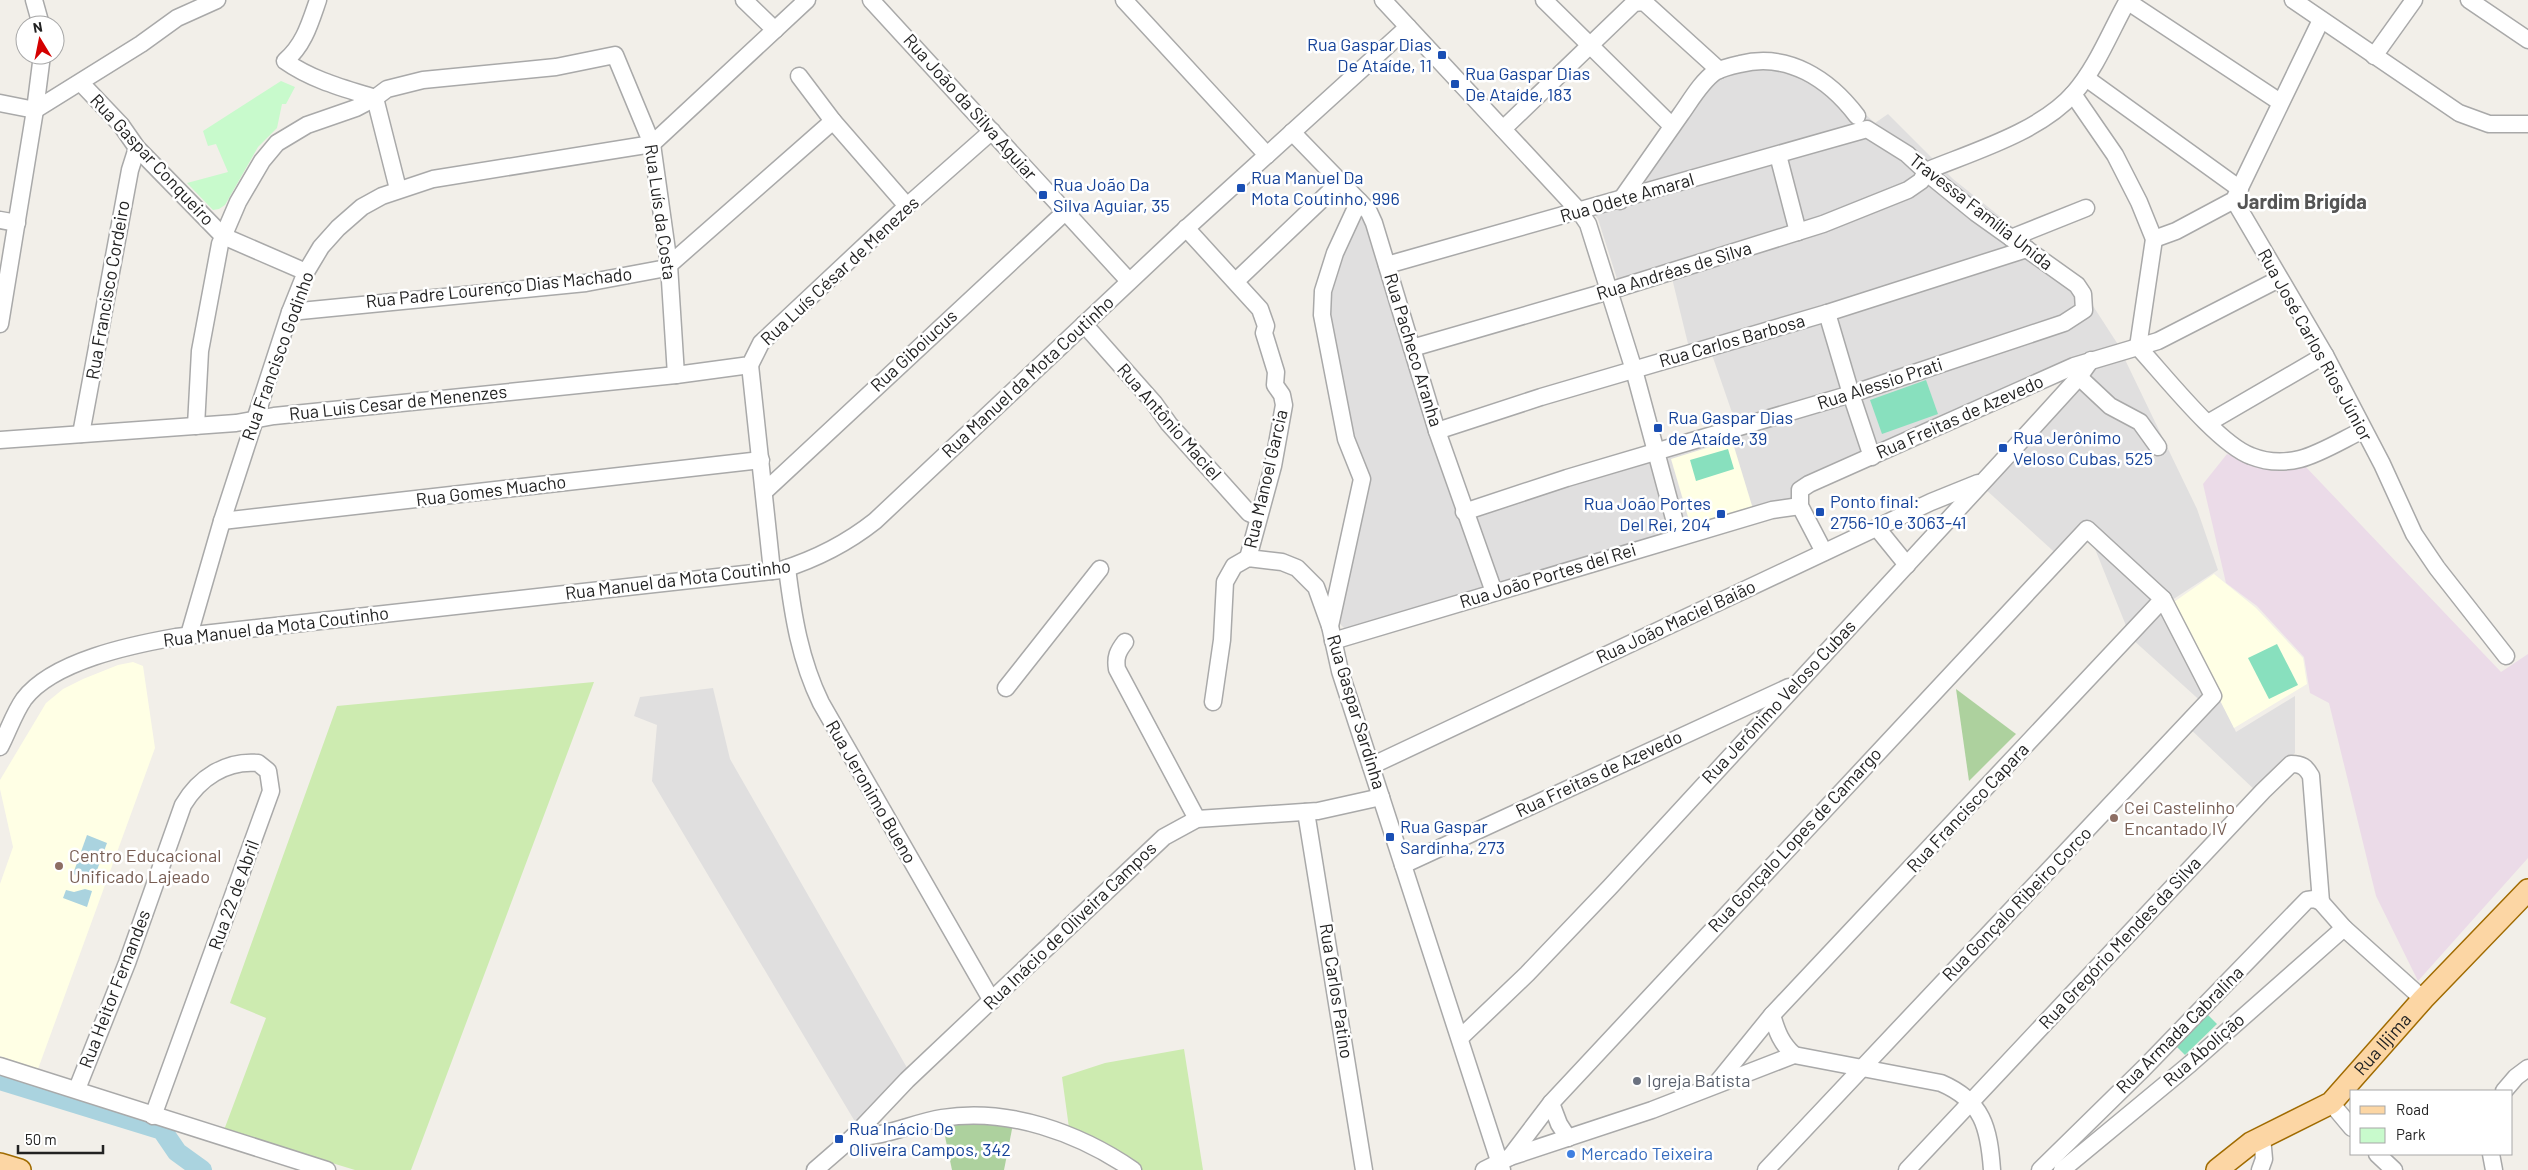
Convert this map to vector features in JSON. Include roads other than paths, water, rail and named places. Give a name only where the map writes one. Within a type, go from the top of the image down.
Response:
[{"type":"main road","name":"Rua Iljima","points":[[2217,1170],[2234,1155],[2262,1137],[2302,1119],[2331,1103],[2423,999],[2528,890]]},
{"type":"main road","points":[[0,1164],[20,1170]]},
{"type":"street","points":[[34,0],[38,15]]},
{"type":"street","points":[[0,103],[35,110],[81,83],[188,5],[217,0]]},
{"type":"street","points":[[318,0],[303,39],[296,51],[285,60],[306,74],[324,82],[375,98]]},
{"type":"street","points":[[744,0],[775,30]]},
{"type":"street","points":[[652,144],[807,0]]},
{"type":"street","name":"Rua João da Silva Aguiar","points":[[871,0],[1129,281]]},
{"type":"street","points":[[1124,0],[1267,154]]},
{"type":"street","points":[[1382,0],[1580,212],[1593,237],[1634,370],[1680,537]]},
{"type":"street","points":[[1544,0],[1672,126]]},
{"type":"street","points":[[1926,171],[2030,126],[2073,94],[2086,78],[2127,0],[2280,102]]},
{"type":"street","points":[[2293,0],[2459,113],[2473,120],[2489,124],[2512,126],[2528,124]]},
{"type":"street","points":[[2374,56],[2414,0]]},
{"type":"street","points":[[2470,0],[2528,40]]},
{"type":"street","points":[[1503,129],[1634,3],[1644,2],[1719,70],[1709,78],[1672,126],[1620,201]]},
{"type":"street","points":[[2154,239],[2184,228],[2237,194],[2321,20]]},
{"type":"street","name":"Rua Manuel da Mota Coutinho","points":[[0,747],[23,701],[47,678],[107,652],[142,643],[189,636],[780,570],[818,557],[845,544],[875,521],[1186,228],[1408,26]]},
{"type":"street","name":"Rua Luís da Costa","points":[[375,98],[386,89],[423,80],[556,67],[615,55],[652,144],[670,265],[676,375]]},
{"type":"street","name":"Travessa Família Unida","points":[[1719,70],[1763,61],[1790,65],[1810,72],[1827,84],[1862,122],[1885,142],[1907,154],[2011,238],[2076,285],[2083,294],[2086,304]]},
{"type":"street","points":[[0,324],[41,65]]},
{"type":"street","points":[[799,76],[833,121],[907,206]]},
{"type":"street","points":[[2086,78],[2237,194]]},
{"type":"street","name":"Rua Gaspar Conqueiro","points":[[81,83],[121,125],[137,148],[223,236],[306,272]]},
{"type":"street","points":[[2073,94],[2115,154],[2140,202],[2154,239],[2138,347],[2208,423],[2233,446],[2249,456],[2278,461],[2301,459],[2363,430]]},
{"type":"street","points":[[375,98],[398,188]]},
{"type":"street","points":[[196,426],[200,350],[213,275],[223,236],[238,202],[262,161],[277,144],[307,124],[356,108],[375,98]]},
{"type":"street","name":"Rua Padre Lourenço Dias Machado","points":[[290,312],[586,283],[661,269],[670,265],[833,121]]},
{"type":"street","name":"Rua Odete Amaral","points":[[1387,265],[1778,155],[1862,122]]},
{"type":"street","name":"Rua Luís César de Menezes","points":[[676,375],[750,365],[760,343],[907,206],[992,131]]},
{"type":"street","name":"Rua Pacheco Aranha","points":[[1292,132],[1369,212],[1374,223],[1437,431],[1464,512],[1494,592]]},
{"type":"street","name":"Rua Francisco Godinho","points":[[189,636],[222,521],[290,312],[306,272],[321,248],[338,228],[362,206],[398,188],[433,179],[652,144]]},
{"type":"street","name":"Rua Francisco Cordeiro","points":[[81,434],[130,170],[137,148]]},
{"type":"street","points":[[1778,155],[1798,232]]},
{"type":"street","name":"Rua Andréas de Silva","points":[[1412,348],[1609,291],[1798,232],[1908,190],[1921,180],[1926,171]]},
{"type":"street","points":[[1186,228],[1236,281],[1340,181]]},
{"type":"street","name":"Rua José Carlos Rios Júnior","points":[[2237,194],[2279,279],[2325,355],[2382,464],[2414,534],[2436,568],[2506,656]]},
{"type":"street","name":"Rua Gaspar Sardinha","points":[[1359,201],[1335,253],[1323,291],[1324,333],[1346,438],[1362,479],[1331,633],[1340,672],[1460,1038],[1504,1163]]},
{"type":"street","points":[[2011,238],[2086,208]]},
{"type":"street","name":"Rua Giboiucus","points":[[764,492],[1065,212]]},
{"type":"street","points":[[0,220],[17,222]]},
{"type":"street","name":"Rua Carlos Barbosa","points":[[1437,431],[1541,397],[1828,313],[2026,249]]},
{"type":"street","name":"Rua Freitas de Azevedo","points":[[1800,506],[1799,494],[1804,487],[2091,360],[2175,334],[2279,279]]},
{"type":"street","name":"Rua Manoel Garcia","points":[[1236,281],[1255,301],[1263,315],[1266,326],[1264,333],[1276,372],[1275,385],[1282,395],[1284,405],[1273,466],[1248,558]]},
{"type":"street","name":"Rua Alessio Prati","points":[[1464,512],[1567,478],[1851,394],[2064,322],[2079,315],[2084,310],[2086,304]]},
{"type":"street","points":[[1828,313],[1851,394],[1872,457]]},
{"type":"street","name":"Rua Antônio Maciel","points":[[1084,324],[1249,514],[1258,517]]},
{"type":"street","points":[[2208,423],[2325,355]]},
{"type":"street","name":"Rua Jerônimo Veloso Cubas","points":[[1460,1038],[1546,954],[1907,565],[2079,377],[2091,360]]},
{"type":"street","name":"Rua Jeronimo Bueno","points":[[750,365],[764,492],[780,570],[810,680],[821,703],[992,1001]]},
{"type":"street","name":"Rua Luis Cesar de Menenzes","points":[[0,440],[196,426],[274,416],[676,375]]},
{"type":"street","points":[[2079,377],[2110,406],[2140,422],[2158,447]]},
{"type":"street","name":"Rua Gomes Muacho","points":[[222,521],[760,460]]},
{"type":"street","name":"Rua João Maciel Baião","points":[[1371,766],[1931,502],[1983,481]]},
{"type":"street","name":"Rua João Portes del Rei","points":[[1331,633],[1494,592],[1786,506],[1800,506]]},
{"type":"street","points":[[1800,506],[1824,552]]},
{"type":"street","points":[[1877,528],[1907,565]]},
{"type":"street","name":"Rua Gonçalo Lopes de Camargo","points":[[1504,1163],[1551,1103],[2087,529],[2163,600]]},
{"type":"street","points":[[1213,702],[1222,640],[1225,582],[1234,566],[1248,558],[1282,562],[1302,571],[1316,587],[1331,633]]},
{"type":"street","points":[[1006,688],[1100,569]]},
{"type":"street","name":"Rua Gonçalo Ribeiro Corco","points":[[1766,1170],[2213,696],[2163,600]]},
{"type":"street","name":"Rua Francisco Capara","points":[[1716,1084],[1772,1015],[2163,600]]},
{"type":"street","points":[[1126,642],[1118,651],[1117,669],[1197,819]]},
{"type":"street","name":"Rua Freitas de Azevedo","points":[[1403,865],[1796,684]]},
{"type":"street","name":"Rua 22 de Abril","points":[[154,1116],[271,791],[268,770],[258,763],[232,765],[199,782],[183,805]]},
{"type":"street","name":"Rua Gregório Mendes da Silva","points":[[1907,1170],[2291,764],[2299,764],[2307,768],[2311,776],[2322,902]]},
{"type":"street","name":"Rua Inácio de Oliveira Campos","points":[[815,1170],[853,1137],[907,1080],[1066,932],[1135,862],[1164,837],[1197,819],[1306,812],[1381,797]]},
{"type":"street","name":"Rua Heitor Fernandes","points":[[77,1089],[126,963],[183,805]]},
{"type":"street","name":"Rua Carlos Patino","points":[[1306,812],[1364,1170]]},
{"type":"street","name":"Rua Armada Cabralina","points":[[2040,1170],[2144,1068],[2301,905],[2314,899],[2322,902]]},
{"type":"street","points":[[2322,902],[2344,928],[2423,999]]},
{"type":"street","name":"Rua Abolição","points":[[2062,1170],[2190,1064],[2344,928]]},
{"type":"street","points":[[1772,1015],[1778,1035],[1784,1046],[1794,1055],[1941,1083],[1956,1090],[1971,1101],[1981,1115],[1990,1138],[1992,1170]]},
{"type":"street","points":[[1484,1170],[1568,1138],[1652,1110],[1794,1055]]},
{"type":"street","points":[[0,1066],[327,1170]]},
{"type":"street","points":[[2505,1090],[2516,1077],[2528,1068]]},
{"type":"street","points":[[1551,1103],[1559,1124],[1568,1138]]},
{"type":"street","points":[[2331,1103],[2350,1126]]},
{"type":"street","points":[[853,1137],[874,1136],[944,1117],[970,1115],[1010,1118],[1056,1131],[1097,1148],[1133,1170]]},
{"type":"street","points":[[2260,1170],[2264,1159],[2262,1137]]},
{"type":"street","points":[[2378,1155],[2394,1170]]},
{"type":"street","points":[[2492,1155],[2494,1170]]},
{"type":"water","points":[[87,835],[107,843],[93,881],[73,874]]},
{"type":"water","points":[[85,889],[92,891],[87,907],[63,898],[66,890],[74,892]]},
{"type":"waterway","points":[[0,1080],[162,1130],[177,1152],[202,1170]]},
{"type":"place","name":"Rua Gaspar Dias De Ataíde, 11","points":[[1442,55]]},
{"type":"place","name":"Rua Gaspar Dias De Ataíde, 183","points":[[1455,84]]},
{"type":"place","name":"Rua Manuel Da Mota Coutinho, 996","points":[[1241,188]]},
{"type":"place","name":"Rua João Da Silva Aguiar, 35","points":[[1043,195]]},
{"type":"place","name":"Rua Gaspar Dias de Ataíde, 39","points":[[1658,428]]},
{"type":"place","name":"Rua Jerônimo Veloso Cubas, 525","points":[[2003,448]]},
{"type":"place","name":"Ponto final: 2756-10 e 3063-41","points":[[1820,512]]},
{"type":"place","name":"Rua João Portes Del Rei, 204","points":[[1721,514]]},
{"type":"place","name":"Cei Castelinho Encantado IV","points":[[2114,818]]},
{"type":"place","name":"Rua Gaspar Sardinha, 273","points":[[1390,837]]},
{"type":"place","name":"Centro Educacional Unificado Lajeado","points":[[59,866]]},
{"type":"place","name":"Igreja Batista","points":[[1637,1081]]},
{"type":"place","name":"Rua Inácio De Oliveira Campos, 342","points":[[839,1139]]},
{"type":"place","name":"Mercado Teixeira","points":[[1571,1154]]},
{"type":"district","name":"Jardim Brigída","points":[[2302,202]]}]
